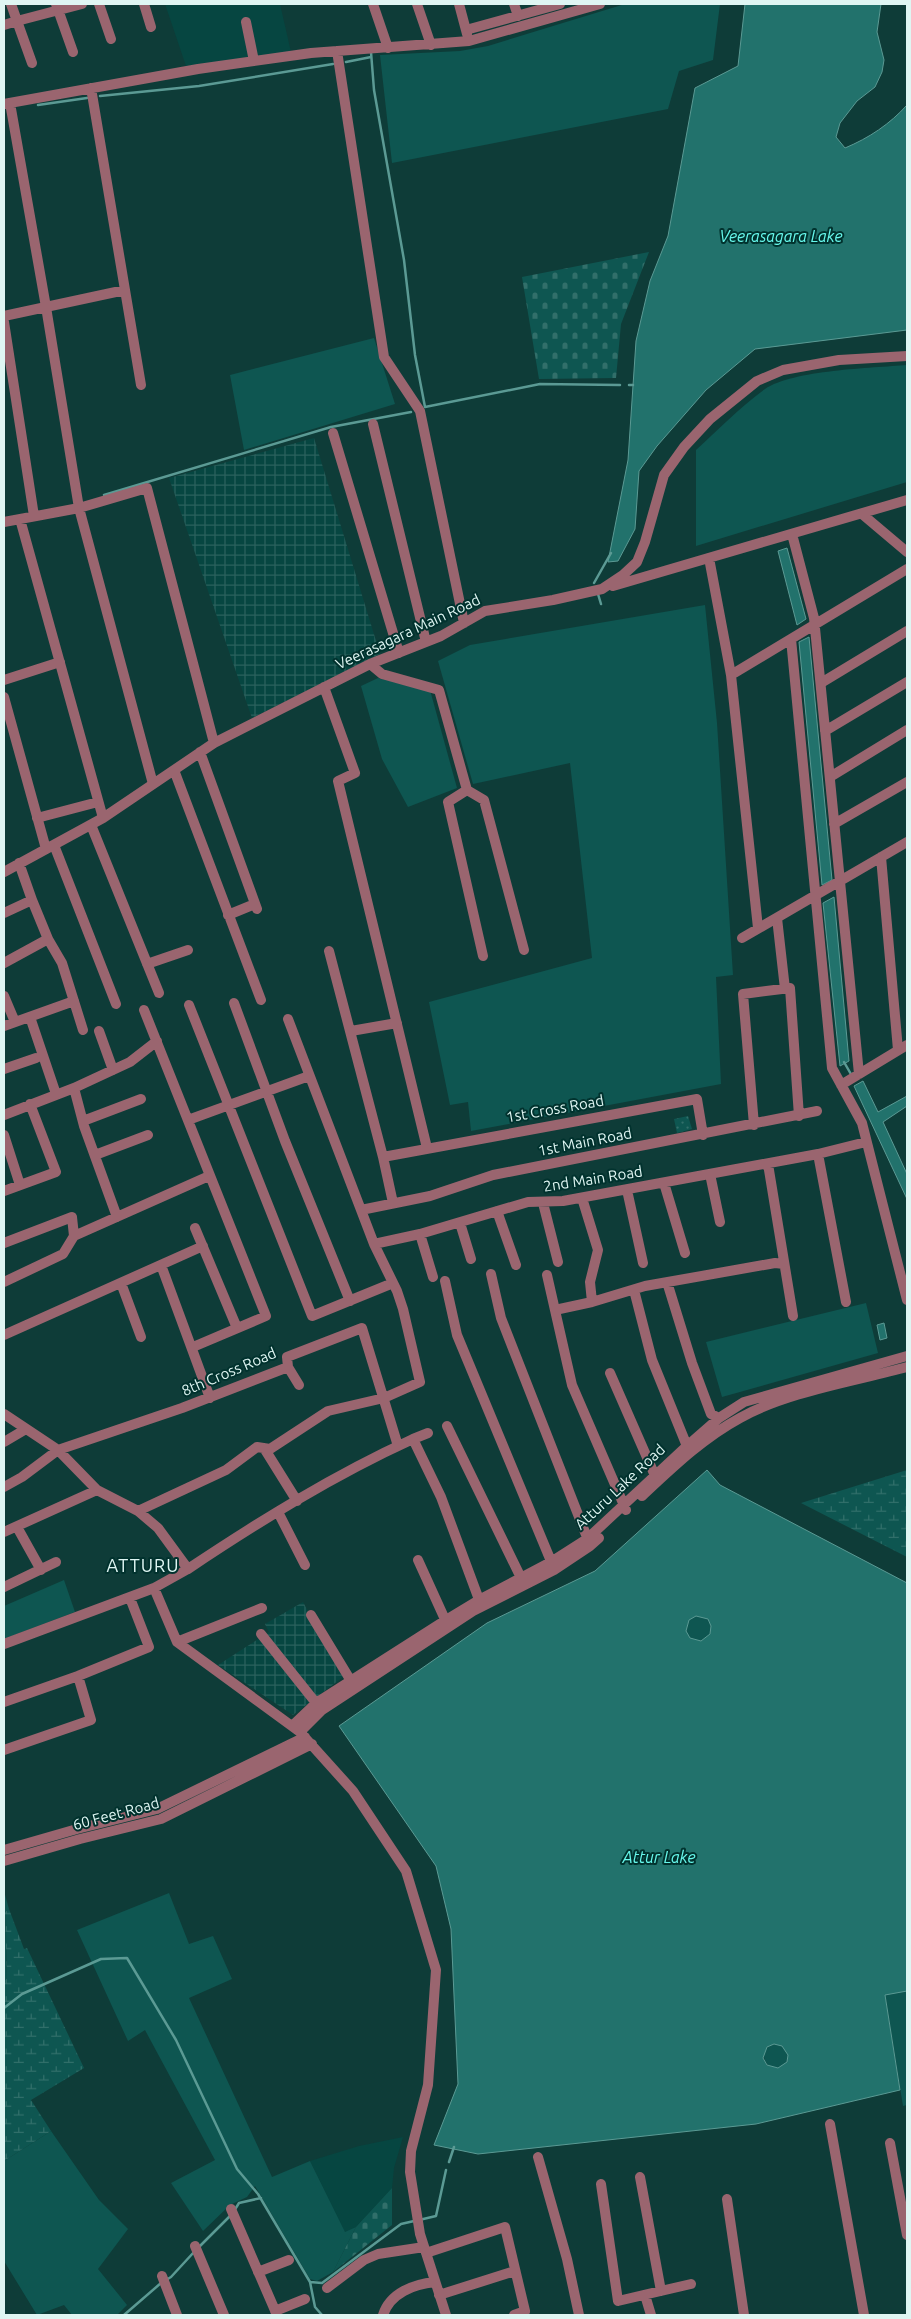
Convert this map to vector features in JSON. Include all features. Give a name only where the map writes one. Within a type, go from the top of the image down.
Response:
[{"type":"street","points":[[11,4],[32,63]]},
{"type":"street","points":[[4,25],[58,7],[82,4]]},
{"type":"street","points":[[99,4],[112,39]]},
{"type":"street","points":[[144,4],[151,27]]},
{"type":"street","points":[[373,4],[388,48]]},
{"type":"street","points":[[417,4],[430,44]]},
{"type":"street","points":[[459,4],[469,41]]},
{"type":"street","points":[[514,4],[518,16]]},
{"type":"street","points":[[466,30],[559,4]]},
{"type":"street","points":[[153,784],[79,508],[46,307],[7,104],[254,61],[469,41],[600,4]]},
{"type":"street","points":[[58,7],[73,52]]},
{"type":"street","points":[[246,22],[254,61]]},
{"type":"street","points":[[337,52],[384,358],[420,411],[464,623]]},
{"type":"street","points":[[91,88],[141,385]]},
{"type":"street","points":[[4,316],[125,290]]},
{"type":"street","points":[[4,322],[34,516]]},
{"type":"street","name":"Veerasagara Main Road","points":[[4,872],[103,818],[214,743],[370,664],[426,642],[485,611],[553,600],[602,589],[623,575],[637,562],[645,542],[664,475],[684,447],[710,419],[757,381],[783,370],[839,360],[907,356]]},
{"type":"street","points":[[373,424],[426,642]]},
{"type":"street","points":[[333,433],[399,653]]},
{"type":"street","points":[[4,522],[79,508],[147,488],[214,743]]},
{"type":"street","points":[[602,589],[907,500]]},
{"type":"street","points":[[862,514],[907,552]]},
{"type":"street","points":[[20,519],[103,818]]},
{"type":"street","points":[[792,534],[821,683],[834,824],[836,883],[859,1074]]},
{"type":"street","points":[[709,558],[731,675],[758,928]]},
{"type":"street","points":[[731,675],[907,569]]},
{"type":"street","points":[[821,683],[907,631]]},
{"type":"street","points":[[794,637],[832,1068],[862,1123],[907,1300]]},
{"type":"street","points":[[4,680],[60,662]]},
{"type":"street","points":[[370,664],[382,674],[440,690],[467,790],[484,800],[524,950]]},
{"type":"street","points":[[825,731],[907,682]]},
{"type":"street","points":[[324,687],[355,773],[338,781],[427,1148]]},
{"type":"street","points":[[4,697],[37,818],[116,1004]]},
{"type":"street","points":[[830,777],[907,730]]},
{"type":"street","points":[[200,752],[256,907],[228,915]]},
{"type":"street","points":[[174,770],[261,1000]]},
{"type":"street","points":[[834,824],[907,782]]},
{"type":"street","points":[[467,790],[448,802],[483,956]]},
{"type":"street","points":[[37,818],[98,802]]},
{"type":"street","points":[[91,824],[159,993]]},
{"type":"street","points":[[742,938],[907,842]]},
{"type":"street","points":[[841,1085],[903,1048],[880,857]]},
{"type":"street","points":[[20,863],[32,900],[48,939],[62,964],[83,1030]]},
{"type":"street","points":[[4,913],[32,900]]},
{"type":"street","points":[[777,918],[785,989]]},
{"type":"street","points":[[4,963],[48,939]]},
{"type":"street","points":[[147,964],[188,950]]},
{"type":"street","points":[[329,951],[351,1031],[393,1203]]},
{"type":"street","points":[[754,1125],[743,994],[790,988],[798,1116]]},
{"type":"street","points":[[4,996],[15,1022]]},
{"type":"street","points":[[4,1026],[74,1001]]},
{"type":"street","points":[[234,1003],[266,1092],[350,1301]]},
{"type":"street","points":[[189,1005],[312,1316],[393,1283]]},
{"type":"street","points":[[144,1010],[266,1316],[193,1347]]},
{"type":"street","points":[[30,1017],[56,1094]]},
{"type":"street","points":[[138,1511],[226,1470],[257,1446],[270,1449],[328,1411],[384,1398],[420,1382],[403,1309],[374,1244],[288,1019]]},
{"type":"street","points":[[351,1031],[397,1022]]},
{"type":"street","points":[[98,1032],[113,1070]]},
{"type":"street","points":[[4,1114],[74,1088],[130,1062],[157,1042]]},
{"type":"street","points":[[4,1069],[36,1058]]},
{"type":"street","points":[[188,1120],[309,1076]]},
{"type":"street","points":[[74,1088],[82,1121],[117,1217]]},
{"type":"street","name":"1st Cross Road","points":[[383,1157],[697,1099],[703,1135]]},
{"type":"street","points":[[82,1121],[140,1100]]},
{"type":"street","points":[[4,1191],[56,1172],[30,1104]]},
{"type":"street","name":"1st Main Road","points":[[361,1210],[430,1196],[494,1175],[817,1111]]},
{"type":"street","points":[[4,1135],[20,1185]]},
{"type":"street","points":[[95,1155],[148,1135]]},
{"type":"street","name":"2nd Main Road","points":[[374,1244],[420,1234],[528,1202],[543,1203],[582,1198],[768,1164],[866,1142]]},
{"type":"street","points":[[818,1154],[846,1302]]},
{"type":"street","points":[[768,1164],[793,1316]]},
{"type":"street","points":[[710,1174],[720,1222]]},
{"type":"street","points":[[4,1282],[63,1254],[74,1236],[210,1176]]},
{"type":"street","points":[[664,1183],[685,1253]]},
{"type":"street","points":[[626,1190],[643,1262]]},
{"type":"street","points":[[582,1198],[598,1250],[590,1282],[592,1302]]},
{"type":"street","points":[[543,1203],[558,1262]]},
{"type":"street","points":[[497,1211],[516,1265]]},
{"type":"street","points":[[4,1243],[72,1217],[74,1236]]},
{"type":"street","points":[[460,1223],[471,1259]]},
{"type":"street","points":[[195,1228],[237,1328]]},
{"type":"street","points":[[420,1234],[433,1277]]},
{"type":"street","points":[[4,1336],[203,1246]]},
{"type":"street","points":[[555,1310],[667,1282],[775,1263],[784,1264]]},
{"type":"street","points":[[161,1265],[193,1347],[210,1398]]},
{"type":"street","points":[[491,1274],[501,1318],[589,1542]]},
{"type":"street","points":[[547,1275],[572,1385],[626,1508]]},
{"type":"street","points":[[445,1281],[457,1335],[553,1566]]},
{"type":"street","points":[[667,1282],[692,1363],[711,1414],[718,1418]]},
{"type":"street","points":[[121,1283],[141,1337]]},
{"type":"street","points":[[634,1290],[652,1360],[689,1449]]},
{"type":"street","name":"8th Cross Road","points":[[4,1487],[22,1477],[58,1450],[210,1398],[288,1367],[287,1357],[362,1328],[384,1398]]},
{"type":"street","name":"Atturu Lake Road","points":[[302,1734],[322,1710],[447,1624],[480,1603],[553,1566],[589,1542],[689,1449],[718,1418],[744,1402],[907,1356]]},
{"type":"street","points":[[288,1367],[299,1385]]},
{"type":"street","name":"Atturu Lake Road","points":[[689,1449],[740,1418],[777,1402],[907,1367]]},
{"type":"street","points":[[610,1373],[656,1478]]},
{"type":"street","points":[[384,1398],[398,1446]]},
{"type":"street","points":[[4,1414],[58,1450],[97,1490],[138,1511],[158,1528],[188,1569]]},
{"type":"street","points":[[447,1426],[523,1581]]},
{"type":"street","points":[[4,1442],[26,1429]]},
{"type":"street","points":[[4,1644],[154,1588],[365,1461],[428,1433]]},
{"type":"street","points":[[413,1439],[441,1497],[480,1603]]},
{"type":"street","points":[[264,1448],[297,1501]]},
{"type":"street","points":[[4,1532],[97,1490]]},
{"type":"street","points":[[278,1512],[304,1565]]},
{"type":"street","points":[[17,1527],[40,1570]]},
{"type":"street","points":[[418,1560],[447,1624]]},
{"type":"street","points":[[4,1586],[56,1562]]},
{"type":"street","points":[[154,1588],[177,1642],[302,1734],[353,1791],[406,1871],[436,1970],[428,2085],[411,2151],[410,2172],[420,2234],[446,2315]]},
{"type":"street","points":[[4,1702],[78,1676],[149,1647],[130,1598]]},
{"type":"street","points":[[177,1642],[262,1608]]},
{"type":"street","points":[[312,1615],[351,1680]]},
{"type":"street","name":"Atturu Lake Road","points":[[302,1734],[316,1703],[351,1680],[447,1624]]},
{"type":"street","points":[[261,1634],[316,1703]]},
{"type":"street","points":[[4,1750],[91,1720],[78,1676]]},
{"type":"street","name":"60 Feet Road","points":[[4,1850],[77,1829],[157,1810],[302,1734]]},
{"type":"street","name":"60 Feet Road","points":[[4,1861],[80,1839],[161,1819],[302,1734]]},
{"type":"street","points":[[830,2124],[864,2315]]},
{"type":"street","points":[[890,2143],[907,2235]]},
{"type":"street","points":[[538,2157],[567,2259],[579,2315]]},
{"type":"street","points":[[640,2177],[661,2291]]},
{"type":"street","points":[[600,2184],[618,2301],[691,2284]]},
{"type":"street","points":[[727,2199],[744,2315]]},
{"type":"street","points":[[231,2209],[276,2313],[305,2299]]},
{"type":"street","points":[[327,2288],[364,2260],[378,2254],[425,2250],[505,2227],[525,2313],[514,2315]]},
{"type":"street","points":[[195,2246],[224,2315]]},
{"type":"street","points":[[258,2272],[289,2260]]},
{"type":"street","points":[[439,2295],[514,2271]]},
{"type":"street","points":[[162,2276],[177,2315]]},
{"type":"street","points":[[383,2315],[397,2296],[409,2286],[435,2282]]},
{"type":"street","points":[[645,2295],[650,2315]]},
{"type":"shaded area","points":[[165,4],[280,4],[291,52],[186,66]]},
{"type":"shaded area","points":[[314,438],[380,654],[252,718],[169,478]]},
{"type":"shaded area","points":[[303,1602],[343,1677],[293,1715],[218,1665],[269,1632],[265,1624]]},
{"type":"shaded area","points":[[403,2137],[394,2168],[392,2188],[356,2227],[345,2233],[310,2161],[359,2146]]},
{"type":"green space","points":[[625,4],[720,4],[713,60],[679,71],[668,109],[392,163],[380,55],[460,51],[488,46]]},
{"type":"green space","points":[[649,252],[621,324],[616,378],[539,379],[522,277]]},
{"type":"green space","points":[[374,338],[395,404],[244,450],[230,375]]},
{"type":"green space","points":[[907,365],[907,482],[696,546],[696,450],[747,403],[765,389],[794,378],[833,371]]},
{"type":"green space","points":[[705,605],[717,723],[733,975],[716,977],[721,1084],[471,1131],[468,1102],[450,1105],[429,1002],[592,958],[570,763],[473,784],[438,661],[470,645]]},
{"type":"green space","points":[[378,678],[430,690],[457,788],[408,807],[382,759],[361,686]]},
{"type":"green space","points":[[688,1116],[692,1129],[677,1133],[674,1119]]},
{"type":"green space","points":[[866,1303],[878,1353],[722,1397],[706,1342]]},
{"type":"green space","points":[[907,1470],[907,1557],[801,1503]]},
{"type":"green space","points":[[64,1580],[75,1612],[4,1639],[4,1606]]},
{"type":"green space","points":[[698,1615],[707,1619],[711,1628],[707,1637],[698,1641],[689,1637],[685,1628],[689,1619]]},
{"type":"green space","points":[[4,1891],[9,1909],[5,1912],[7,1978],[4,1981]]},
{"type":"green space","points":[[169,1893],[189,1944],[213,1936],[232,1979],[189,1998],[272,2177],[310,2161],[345,2232],[356,2227],[333,2272],[317,2281],[310,2279],[255,2186],[247,2197],[230,2205],[203,2231],[171,2183],[215,2160],[145,2030],[128,2041],[77,1930]]},
{"type":"green space","points":[[9,1909],[24,1949],[27,1948],[84,2068],[31,2100],[51,2131],[4,2161],[4,1981],[7,1978],[5,1912]]},
{"type":"green space","points":[[907,1991],[907,2105],[903,2106],[885,1994]]},
{"type":"green space","points":[[776,2044],[785,2047],[788,2056],[785,2065],[776,2068],[767,2065],[764,2056],[767,2047]]},
{"type":"green space","points":[[51,2131],[99,2200],[128,2229],[98,2269],[127,2305],[117,2315],[72,2315],[64,2305],[37,2315],[4,2261],[4,2161]]},
{"type":"green space","points":[[392,2188],[392,2225],[333,2272],[356,2227]]},
{"type":"water","name":"Veerasagara Lake","points":[[745,4],[881,4],[877,32],[884,60],[882,72],[875,87],[857,101],[840,123],[836,137],[845,148],[854,144],[886,124],[907,105],[907,330],[755,349],[706,390],[657,446],[639,471],[635,529],[618,561],[608,562],[628,460],[636,341],[650,281],[668,236],[695,88],[738,66]]},
{"type":"water","points":[[787,548],[806,619],[797,625],[778,551]]},
{"type":"water","points":[[809,637],[832,880],[822,885],[799,642]]},
{"type":"water","points":[[834,897],[849,1061],[840,1066],[823,903]]},
{"type":"water","points":[[863,1081],[878,1112],[907,1096],[907,1106],[883,1122],[907,1174],[907,1199],[854,1086]]},
{"type":"water","points":[[884,1323],[887,1338],[880,1340],[877,1325]]},
{"type":"water","name":"Attur Lake","points":[[707,1470],[720,1485],[907,1583],[907,1991],[885,1995],[900,2090],[756,2124],[478,2154],[434,2145],[458,2084],[451,1929],[436,1866],[339,1726],[487,1623],[595,1571]],"holes":[[[696,1616],[708,1619],[711,1626],[710,1634],[701,1641],[690,1638],[686,1631],[689,1620]],[[774,2044],[782,2046],[788,2055],[787,2062],[778,2068],[767,2065],[763,2058],[767,2047]]]},
{"type":"waterway","points":[[371,52],[374,90],[404,260],[415,355],[425,407],[540,384],[620,385]]},
{"type":"waterway","points":[[346,62],[371,57]]},
{"type":"waterway","points":[[100,96],[199,86],[333,64]]},
{"type":"waterway","points":[[38,105],[87,98]]},
{"type":"waterway","points":[[104,495],[331,427],[411,412]]},
{"type":"waterway","points":[[594,583],[611,553]]},
{"type":"waterway","points":[[598,594],[601,604]]},
{"type":"waterway","points":[[844,1062],[852,1076]]},
{"type":"waterway","points":[[4,2008],[22,1994],[101,1959],[127,1958],[176,2040],[237,2169],[258,2194],[310,2282],[322,2283],[401,2224],[414,2221]]},
{"type":"waterway","points":[[449,2162],[454,2147]]},
{"type":"waterway","points":[[419,2220],[436,2216],[446,2170]]},
{"type":"waterway","points":[[234,2211],[239,2203],[261,2198]]},
{"type":"waterway","points":[[199,2247],[231,2215]]},
{"type":"waterway","points":[[166,2280],[194,2252]]},
{"type":"waterway","points":[[310,2282],[315,2307],[322,2315]]},
{"type":"waterway","points":[[124,2315],[161,2283]]},
{"type":"district","name":"ATTURU","points":[[143,1566]]}]
